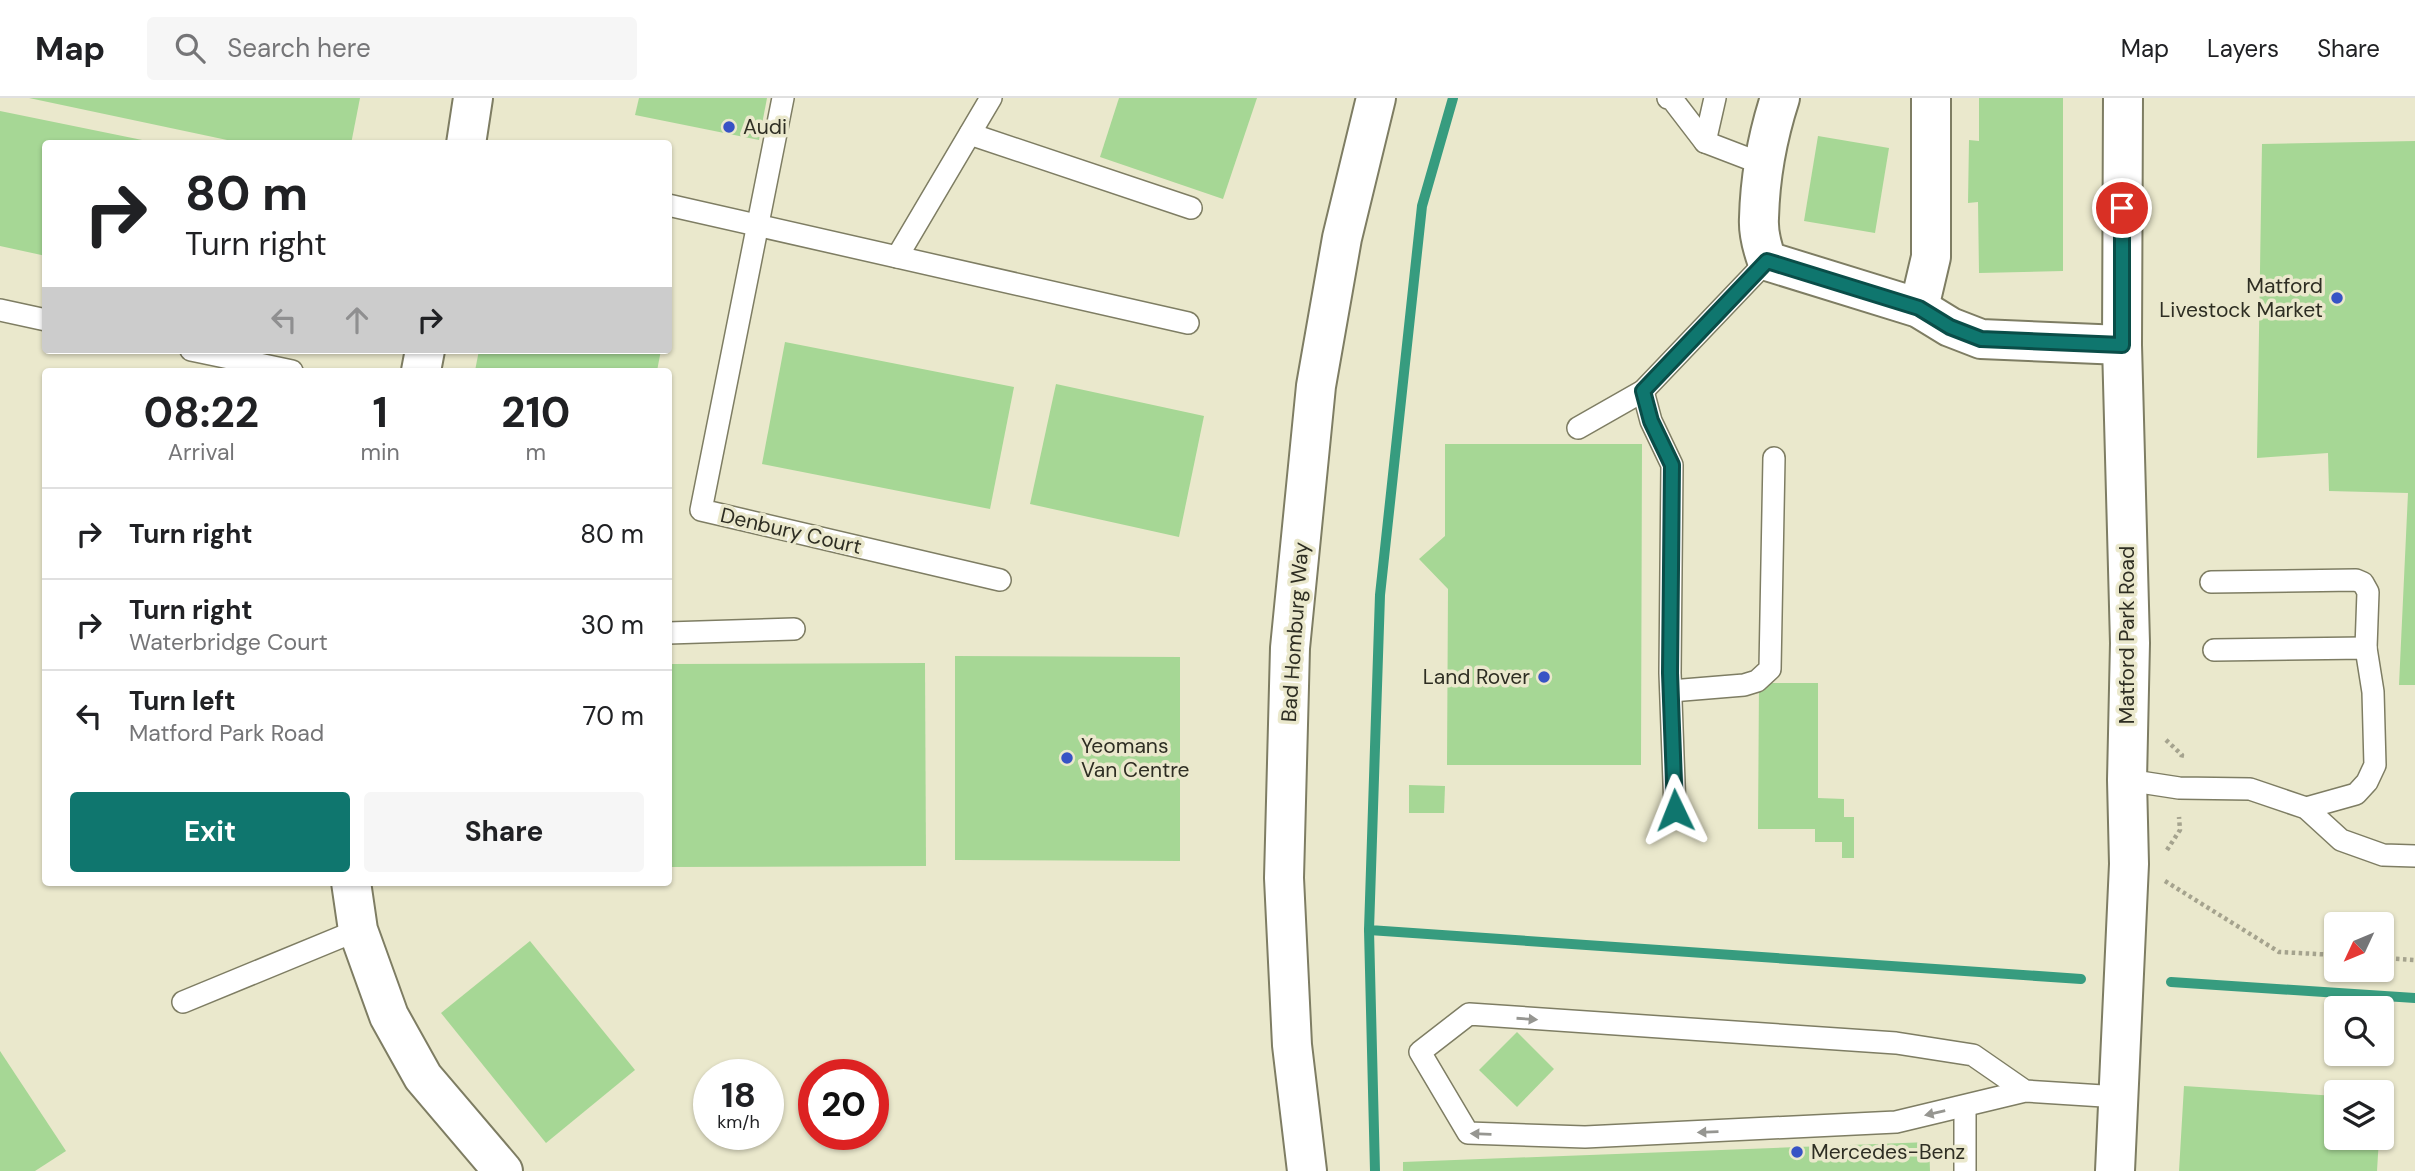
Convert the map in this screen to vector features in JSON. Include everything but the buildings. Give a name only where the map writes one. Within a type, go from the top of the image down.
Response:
[{"type":"street","points":[[467,140],[473,98]]},
{"type":"street","name":"Bad Homburg Way","points":[[1307,1171],[1292,1045],[1284,878],[1290,648],[1316,386],[1342,238],[1377,98]]},
{"type":"street","points":[[1780,98],[1774,116],[1758,219],[1760,241],[1767,261],[1919,308],[1950,327],[1981,339],[2122,345]]},
{"type":"street","points":[[1919,308],[1931,257],[1931,98]]},
{"type":"street","name":"Matford Park Road","points":[[2115,1171],[2129,863],[2127,780],[2130,643],[2122,345],[2123,98]]},
{"type":"street","points":[[352,886],[358,930],[389,1016],[423,1077],[503,1171]]},
{"type":"lane","points":[[757,225],[783,98]]},
{"type":"lane","points":[[897,257],[991,98]]},
{"type":"lane","points":[[1668,98],[1705,142],[1765,166]]},
{"type":"lane","points":[[1705,142],[1715,98]]},
{"type":"lane","points":[[970,134],[1191,208]]},
{"type":"lane","points":[[672,206],[1188,323]]},
{"type":"lane","name":"Denbury Court","points":[[757,225],[701,510],[1000,580]]},
{"type":"lane","points":[[1578,428],[1643,391],[1767,261]]},
{"type":"lane","points":[[0,310],[42,319]]},
{"type":"lane","points":[[210,354],[278,368]]},
{"type":"lane","points":[[1643,391],[1651,421],[1672,465],[1671,691],[1675,810]]},
{"type":"lane","points":[[1671,691],[1744,685],[1757,681],[1770,669],[1774,458]]},
{"type":"lane","points":[[2211,582],[2356,580],[2363,583],[2368,592],[2366,648],[2373,692],[2375,765],[2367,782],[2356,794],[2306,808]]},
{"type":"lane","points":[[672,633],[794,629]]},
{"type":"lane","points":[[2214,650],[2366,648]]},
{"type":"lane","points":[[2127,780],[2179,788],[2250,789],[2306,808],[2341,840],[2383,855],[2415,856]]},
{"type":"lane","points":[[183,1002],[358,930]]},
{"type":"lane","points":[[2025,1091],[1973,1055],[1896,1043],[1469,1014],[1420,1052],[1468,1133],[1585,1137],[1896,1122],[2025,1091],[2119,1097]]},
{"type":"lane","points":[[1965,1106],[1965,1171]]},
{"type":"path","points":[[2129,863],[2153,873],[2279,952],[2324,954]]},
{"type":"path","points":[[2394,959],[2415,960]]},
{"type":"waterway","points":[[1453,98],[1422,206],[1380,595],[1369,930],[2081,979]]},
{"type":"waterway","points":[[1369,930],[1375,1171]]},
{"type":"waterway","points":[[2171,982],[2415,998]]},
{"type":"place","name":"Audi","points":[[729,127]]},
{"type":"place","name":"Matford Livestock Market","points":[[2337,298]]},
{"type":"place","name":"Land Rover","points":[[1544,677]]},
{"type":"place","name":"Yeomans Van Centre","points":[[1067,758]]},
{"type":"place","name":"Mercedes-Benz","points":[[1797,1152]]},
{"type":"route","points":[[1675,810],[1670,673],[1672,465],[1651,421],[1643,391],[1767,261],[1919,308],[1950,327],[1981,339],[2122,345],[2122,208]]}]
